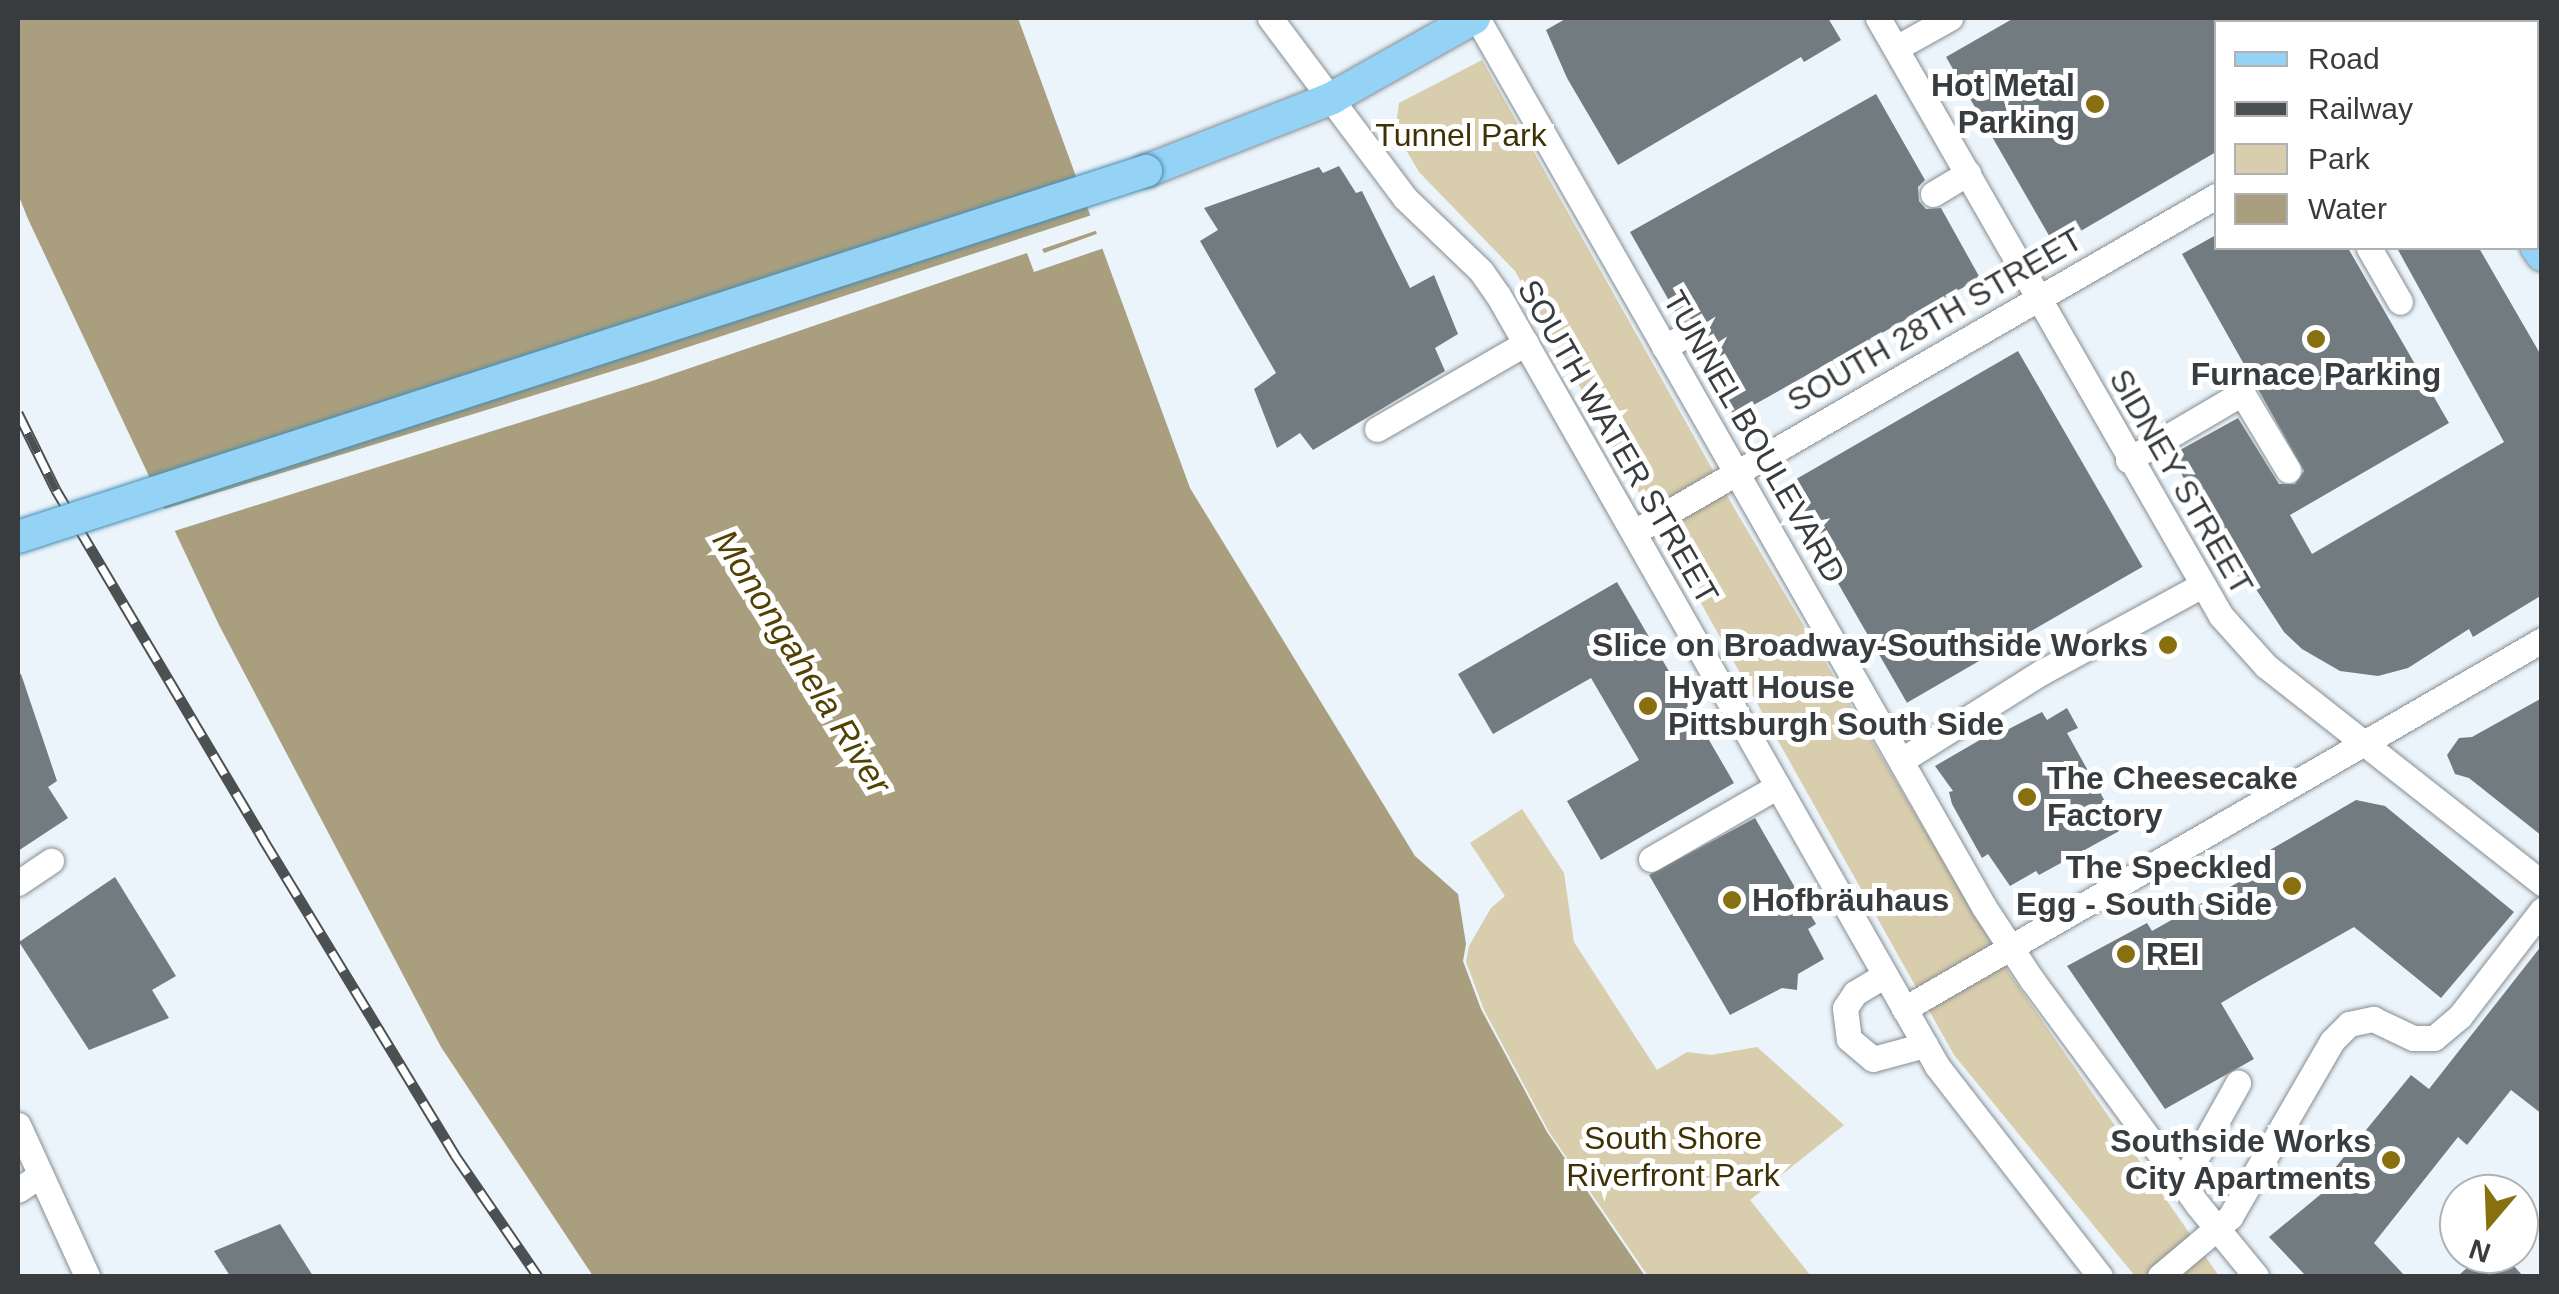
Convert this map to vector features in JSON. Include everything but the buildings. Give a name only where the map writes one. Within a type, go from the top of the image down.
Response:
[{"type":"main road","points":[[18,536],[1208,150],[1332,98],[1475,18]]},
{"type":"street","name":"SOUTH WATER STREET","points":[[1270,18],[1405,198],[1481,271],[1526,343],[1925,1045],[2100,1276]]},
{"type":"street","name":"TUNNEL BOULEVARD","points":[[1475,18],[2011,948],[2182,1184],[2256,1276]]},
{"type":"street","name":"SIDNEY STREET","points":[[1878,18],[2128,460],[2221,616],[2266,666],[2540,880]]},
{"type":"street","points":[[1896,48],[1950,18]]},
{"type":"street","points":[[1933,194],[1968,173]]},
{"type":"street","name":"SOUTH 28TH STREET","points":[[1634,532],[2214,197]]},
{"type":"street","points":[[2370,250],[2400,302]]},
{"type":"street","points":[[1664,347],[1688,334]]},
{"type":"street","points":[[1377,429],[1526,343]]},
{"type":"street","points":[[2128,460],[2242,392],[2288,470]]},
{"type":"street","points":[[1902,760],[2042,672],[2202,585]]},
{"type":"street","points":[[1904,1009],[2542,640]]},
{"type":"street","points":[[1651,859],[1778,786]]},
{"type":"street","points":[[18,883],[51,861]]},
{"type":"street","points":[[2160,1276],[2230,1218],[2332,1041],[2348,1024],[2372,1019],[2413,1038],[2434,1038],[2460,1016],[2542,910]]},
{"type":"street","points":[[1885,975],[1856,992],[1845,1008],[1849,1038],[1873,1059],[1925,1045]]},
{"type":"street","points":[[2182,1184],[2238,1083]]},
{"type":"street","points":[[18,1125],[87,1276]]},
{"type":"street","points":[[18,1190],[40,1175]]},
{"type":"green space","name":"Tunnel Park","points":[[1482,60],[1737,513],[2010,974],[2219,1276],[2135,1276],[1954,1055],[1515,271],[1419,172],[1395,131],[1399,103]]},
{"type":"green space","name":"South Shore Riverfront Park","points":[[1522,809],[1564,873],[1574,942],[1657,1070],[1687,1052],[1711,1055],[1757,1047],[1844,1125],[1750,1200],[1811,1276],[1648,1276],[1549,1132],[1484,1010],[1466,962],[1469,946],[1491,908],[1505,896],[1470,843]]},
{"type":"water","name":"Monongahela River","points":[[18,18],[1018,18],[1190,488],[1415,856],[1458,894],[1466,944],[1463,961],[1481,1009],[1547,1132],[1645,1276],[593,1276],[441,1047],[219,625],[28,219],[18,194]]},
{"type":"pier","points":[[1095,214],[1101,229],[1042,249],[1044,253],[1102,232],[1107,247],[1034,272],[1027,253],[652,381],[168,533],[158,511],[642,362]]},
{"type":"railway","points":[[18,413],[56,490],[263,839],[455,1155],[538,1276]]},
{"type":"place","name":"Hot Metal Parking","points":[[2095,104]]},
{"type":"place","name":"Furnace Parking","points":[[2316,339]]},
{"type":"place","name":"Slice on Broadway-Southside Works","points":[[2168,645]]},
{"type":"place","name":"Hyatt House Pittsburgh South Side","points":[[1648,706]]},
{"type":"place","name":"The Cheesecake Factory","points":[[2027,797]]},
{"type":"place","name":"The Speckled Egg - South Side","points":[[2292,886]]},
{"type":"place","name":"Hofbräuhaus","points":[[1732,900]]},
{"type":"place","name":"REI","points":[[2126,954]]},
{"type":"place","name":"Southside Works City Apartments","points":[[2391,1160]]}]
